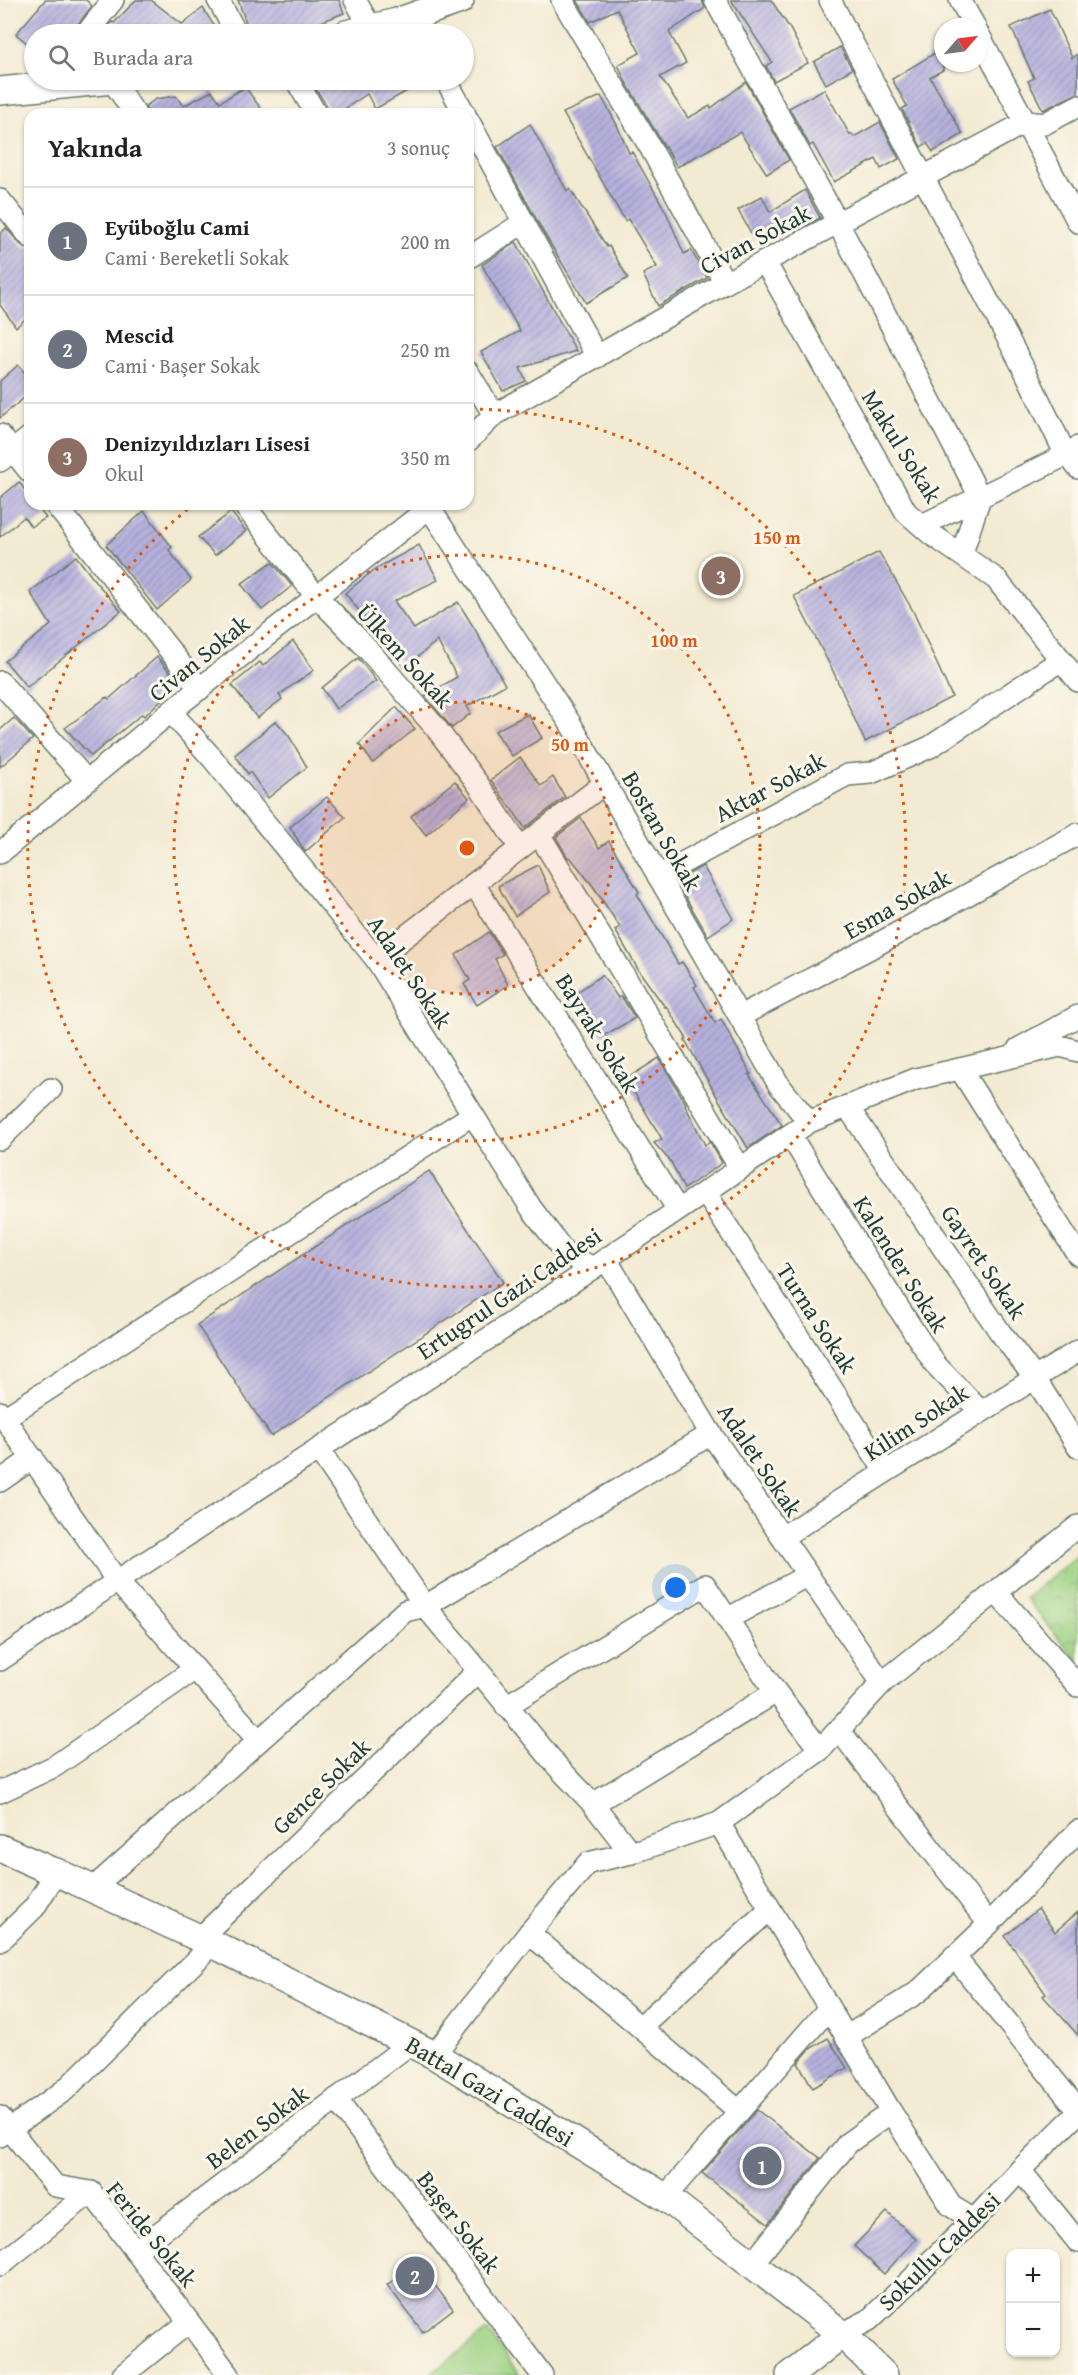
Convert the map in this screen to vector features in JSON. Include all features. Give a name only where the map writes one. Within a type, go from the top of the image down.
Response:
[{"type":"street","points":[[94,24],[113,0]]},
{"type":"street","points":[[218,0],[231,24]]},
{"type":"street","points":[[355,0],[357,24]]},
{"type":"street","points":[[420,24],[460,0]]},
{"type":"street","points":[[562,0],[650,147],[725,283]]},
{"type":"street","points":[[715,0],[838,223],[980,497],[962,553]]},
{"type":"street","points":[[830,0],[1074,457],[980,497],[922,525]]},
{"type":"street","points":[[960,0],[970,18]]},
{"type":"street","points":[[988,52],[1078,222]]},
{"type":"street","points":[[0,91],[24,87]]},
{"type":"street","points":[[119,90],[131,108]]},
{"type":"street","points":[[302,90],[312,108]]},
{"type":"street","points":[[452,90],[462,108]]},
{"type":"street","name":"Civan Sokak","points":[[474,435],[494,415],[725,283],[1026,122],[1044,124],[1078,106]]},
{"type":"street","points":[[474,131],[597,357]]},
{"type":"street","points":[[0,200],[24,230]]},
{"type":"street","points":[[474,254],[524,224]]},
{"type":"street","name":"Makul Sokak","points":[[765,262],[906,512],[996,579],[1078,681]]},
{"type":"street","points":[[474,382],[494,415]]},
{"type":"street","points":[[24,440],[4,449],[24,466]]},
{"type":"street","points":[[60,510],[200,689]]},
{"type":"street","name":"Ülkem Sokak","points":[[248,510],[317,597],[436,728],[478,784],[520,848]]},
{"type":"street","name":"Civan Sokak","points":[[0,853],[423,510]]},
{"type":"street","name":"Bostan Sokak","points":[[432,510],[564,714],[779,1086],[809,1122]]},
{"type":"street","name":"Aktar Sokak","points":[[658,876],[847,775],[872,773],[930,747],[1061,660]]},
{"type":"street","points":[[0,682],[87,781]]},
{"type":"street","name":"Adalet Sokak","points":[[171,712],[213,759],[376,959],[531,1208],[566,1253],[599,1263],[711,1434],[882,1683]]},
{"type":"street","points":[[376,959],[605,783]]},
{"type":"street","points":[[539,834],[740,1168]]},
{"type":"street","name":"Esma Sokak","points":[[740,1016],[876,945],[1078,834]]},
{"type":"street","name":"Bayrak Sokak","points":[[474,884],[678,1210]]},
{"type":"street","points":[[995,1061],[1078,1016]]},
{"type":"street","name":"Ertugrul Gazi Caddesi","points":[[0,1660],[809,1122],[916,1079],[1060,1046],[1078,1051]]},
{"type":"street","points":[[960,1069],[1078,1255]]},
{"type":"street","points":[[0,1139],[51,1089]]},
{"type":"street","name":"Gayret Sokak","points":[[847,1107],[993,1322],[1034,1377],[1078,1447]]},
{"type":"street","points":[[259,1741],[117,1581],[2,1415],[472,1115]]},
{"type":"street","name":"Kalender Sokak","points":[[790,1134],[935,1365],[980,1411]]},
{"type":"street","name":"Turna Sokak","points":[[705,1192],[885,1471]]},
{"type":"street","name":"Kilim Sokak","points":[[782,1537],[1078,1350]]},
{"type":"street","points":[[92,1889],[405,1611],[425,1606],[711,1434]]},
{"type":"street","points":[[319,1450],[425,1606],[506,1706],[593,1804],[631,1853]]},
{"type":"street","points":[[0,1481],[33,1458]]},
{"type":"street","name":"Belen Sokak","points":[[135,2251],[336,2099],[422,2049],[529,1933],[588,1863],[631,1853],[719,1823],[820,1750],[882,1683],[1078,1526]]},
{"type":"street","points":[[727,1619],[808,1575]]},
{"type":"street","points":[[506,1706],[705,1586],[776,1692],[820,1750]]},
{"type":"street","points":[[996,1592],[1078,1686]]},
{"type":"street","points":[[0,1792],[56,1766],[195,1669]]},
{"type":"street","name":"Gence Sokak","points":[[3,2128],[65,2090],[207,1941],[478,1671]]},
{"type":"street","points":[[593,1804],[776,1692]]},
{"type":"street","points":[[839,1730],[989,1924]]},
{"type":"street","points":[[719,1823],[891,2112],[951,2206],[974,2220]]},
{"type":"street","points":[[846,2037],[918,1992],[989,1924],[1078,1831]]},
{"type":"street","name":"Battal Gazi Caddesi","points":[[0,1848],[207,1941],[422,2049],[665,2196],[842,2334],[884,2375]]},
{"type":"street","points":[[0,1941],[34,1908],[56,1873]]},
{"type":"street","points":[[640,2027],[770,1909]]},
{"type":"street","points":[[529,1933],[739,2111]]},
{"type":"street","points":[[954,1956],[1078,2112]]},
{"type":"street","points":[[665,2196],[829,2008]]},
{"type":"street","name":"Başer Sokak","points":[[336,2099],[542,2375]]},
{"type":"street","points":[[753,2263],[848,2143],[891,2112]]},
{"type":"street","name":"Sokullu Caddesi","points":[[790,2375],[842,2334],[869,2320],[974,2220],[1078,2112]]},
{"type":"street","name":"Feride Sokak","points":[[3,2128],[55,2186],[91,2192],[229,2375]]},
{"type":"street","points":[[1020,2170],[1078,2242]]},
{"type":"street","points":[[0,2265],[91,2192]]},
{"type":"street","points":[[123,2375],[189,2322]]},
{"type":"green space","points":[[1078,1555],[1078,1661],[1025,1598]]},
{"type":"green space","points":[[487,2331],[520,2375],[429,2375]]},
{"type":"building","points":[[45,0],[86,0],[92,6],[78,24],[25,24]]},
{"type":"building","points":[[136,0],[151,0],[182,24],[110,24]]},
{"type":"building","points":[[238,0],[339,0],[344,13],[316,24],[246,24]]},
{"type":"building","points":[[577,0],[702,0],[705,8],[669,32],[686,63],[660,77],[688,118],[710,106],[711,108],[746,82],[789,160],[767,174],[740,132],[677,167],[618,65],[640,53],[617,9],[590,22]]},
{"type":"building","points":[[731,0],[771,0],[789,27],[808,63],[774,81],[766,66],[772,62]]},
{"type":"building","points":[[203,8],[213,24],[182,24]]},
{"type":"building","points":[[1050,9],[1072,58],[1078,54],[1078,93],[1043,110],[1028,81],[1034,78],[1011,27]]},
{"type":"building","points":[[24,25],[24,41],[16,34]]},
{"type":"building","points":[[840,47],[852,69],[826,84],[814,62]]},
{"type":"building","points":[[934,53],[934,72],[939,72],[930,77],[963,134],[933,152],[927,143],[921,147],[902,109],[907,106],[892,79]]},
{"type":"building","points":[[824,89],[850,135],[854,137],[880,122],[899,159],[881,169],[876,159],[834,182],[813,144],[810,146],[789,108]]},
{"type":"building","points":[[240,90],[247,90],[261,108],[146,108],[145,106],[156,99],[176,96],[183,106],[212,91],[220,102]]},
{"type":"building","points":[[316,90],[409,90],[377,108],[374,108],[367,94],[346,108],[328,108]]},
{"type":"building","points":[[601,96],[629,153],[632,152],[666,212],[684,254],[691,250],[707,278],[658,306],[643,274],[657,267],[628,219],[625,221],[563,113]]},
{"type":"building","points":[[530,124],[567,191],[570,189],[628,278],[586,303],[545,235],[497,147]]},
{"type":"building","points":[[805,190],[820,218],[795,231],[790,221],[755,240],[738,210],[762,196],[770,212]]},
{"type":"building","points":[[6,228],[24,246],[24,320],[16,327],[0,305],[0,234]]},
{"type":"building","points":[[516,242],[576,351],[520,368],[526,381],[503,391],[481,352],[520,331],[482,265]]},
{"type":"building","points":[[18,365],[24,372],[24,398],[0,418],[0,381]]},
{"type":"building","points":[[19,482],[24,489],[24,510],[40,510],[46,518],[31,527],[24,517],[0,537],[0,498]]},
{"type":"building","points":[[144,511],[172,547],[169,550],[191,580],[157,610],[106,545]]},
{"type":"building","points":[[231,512],[246,531],[215,555],[198,537]]},
{"type":"building","points":[[419,545],[438,580],[394,601],[414,629],[458,602],[505,685],[467,706],[471,713],[452,728],[425,696],[457,677],[437,641],[404,668],[392,652],[395,649],[345,593],[377,568]]},
{"type":"building","points":[[879,552],[913,611],[952,697],[865,742],[833,671],[794,596]]},
{"type":"building","points":[[76,556],[121,611],[27,687],[5,661],[51,625],[30,592]]},
{"type":"building","points":[[272,562],[292,586],[262,610],[241,584]]},
{"type":"building","points":[[293,641],[314,670],[279,695],[282,699],[257,718],[232,685],[260,662],[263,666]]},
{"type":"building","points":[[157,657],[179,683],[144,716],[142,714],[91,756],[65,728],[107,697],[109,699]]},
{"type":"building","points":[[358,658],[376,681],[336,709],[322,688]]},
{"type":"building","points":[[396,707],[415,729],[373,763],[359,744]]},
{"type":"building","points":[[528,714],[542,738],[512,756],[495,731]]},
{"type":"building","points":[[14,718],[33,739],[0,767],[0,730]]},
{"type":"building","points":[[276,721],[289,736],[307,767],[268,798],[235,755]]},
{"type":"building","points":[[520,757],[541,786],[553,777],[565,797],[525,828],[491,780]]},
{"type":"building","points":[[455,781],[469,798],[426,835],[411,816]]},
{"type":"building","points":[[327,797],[345,817],[305,852],[290,827]]},
{"type":"building","points":[[581,818],[599,848],[609,841],[678,964],[682,962],[697,985],[694,987],[715,1023],[721,1019],[751,1074],[749,1075],[782,1125],[748,1148],[685,1040],[687,1039],[666,1006],[639,971],[615,930],[620,927],[593,886],[570,857],[568,858],[556,837]]},
{"type":"building","points":[[538,865],[550,892],[515,916],[498,886]]},
{"type":"building","points":[[703,866],[733,919],[708,936],[676,881]]},
{"type":"building","points":[[489,932],[503,954],[495,959],[508,985],[477,1005],[464,984],[470,980],[456,955]]},
{"type":"building","points":[[602,975],[618,998],[621,996],[635,1018],[603,1036],[587,1013],[580,1017],[569,998]]},
{"type":"building","points":[[659,1058],[686,1104],[705,1145],[710,1142],[722,1163],[684,1189],[671,1162],[654,1143],[662,1139],[626,1079]]},
{"type":"building","points":[[429,1171],[503,1282],[271,1436],[197,1325]]},
{"type":"building","points":[[1038,1909],[1055,1932],[1078,1912],[1078,2035],[1043,1996],[1046,1994],[1005,1936]]},
{"type":"building","points":[[828,2038],[847,2068],[813,2088],[798,2063],[810,2049]]},
{"type":"building","points":[[757,2110],[820,2158],[768,2224],[702,2173]]},
{"type":"building","points":[[887,2212],[916,2239],[884,2274],[854,2246]]},
{"type":"building","points":[[417,2262],[453,2309],[423,2332],[387,2285]]},
{"type":"place","name":"Denizyıldızları Lisesi","points":[[721,576]]},
{"type":"place","name":"Eyüboğlu Cami","points":[[762,2166]]},
{"type":"place","name":"Mescid","points":[[415,2276]]}]
